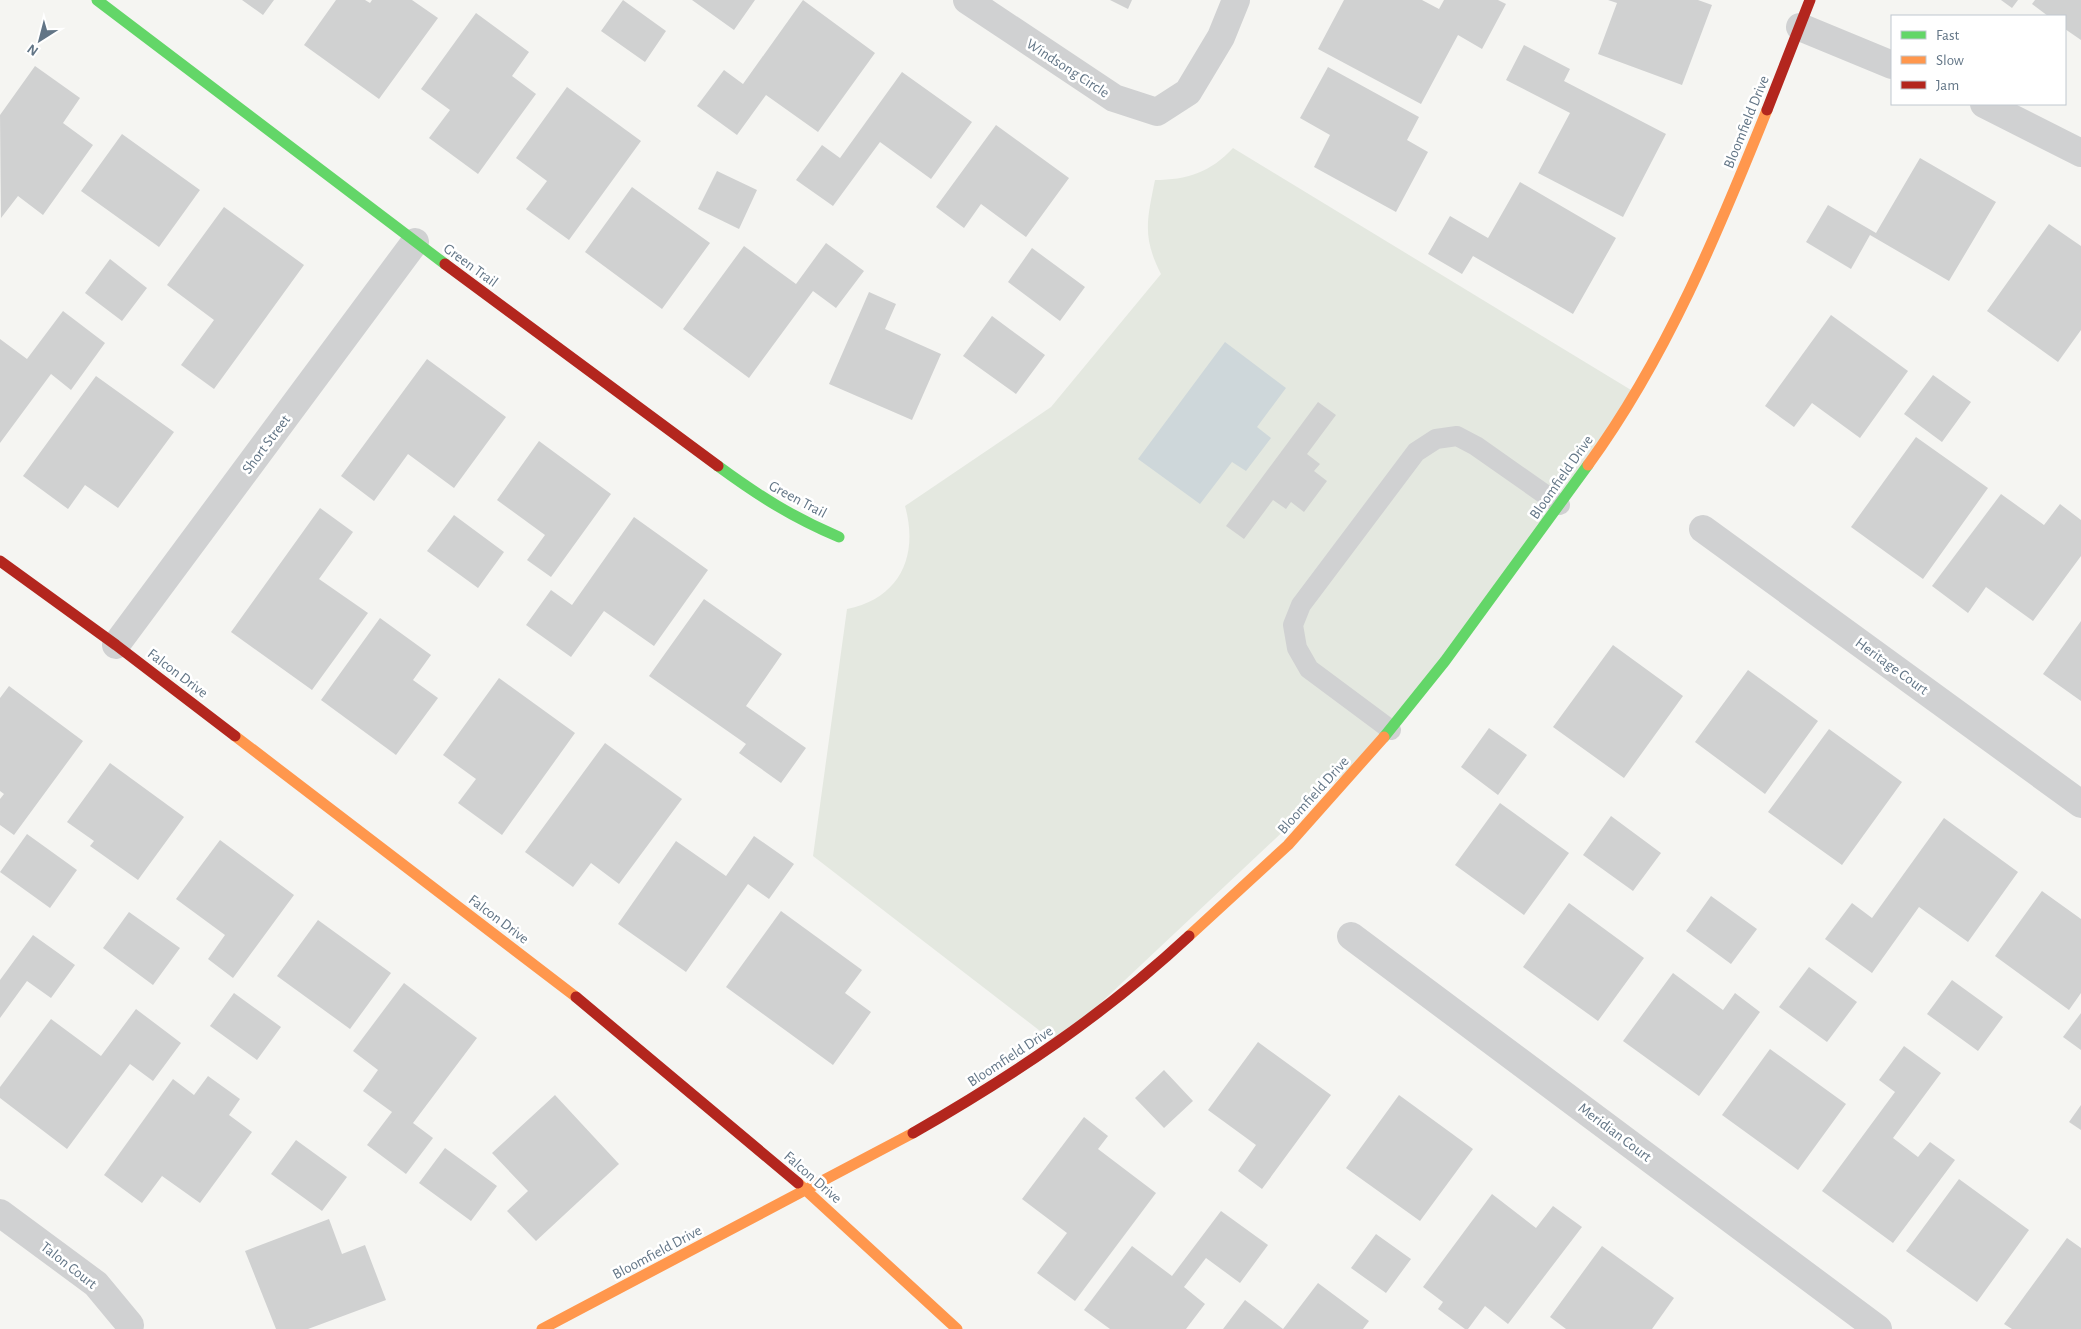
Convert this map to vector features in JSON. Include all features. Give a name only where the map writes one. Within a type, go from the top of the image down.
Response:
[{"type":"street","name":"Green Trail","points":[[97,0],[415,242],[763,499],[800,520],[839,537]]},
{"type":"street","name":"Windsong Circle","points":[[967,0],[1114,98],[1158,112],[1188,92],[1222,37],[1236,0]]},
{"type":"street","name":"Bloomfield Drive","points":[[542,1329],[886,1149],[961,1106],[1057,1044],[1102,1012],[1169,956],[1288,845],[1391,730],[1445,661],[1560,505],[1636,393],[1679,310],[1731,200],[1810,0]]},
{"type":"street","points":[[1800,27],[1891,65]]},
{"type":"street","points":[[1986,105],[2081,153]]},
{"type":"street","name":"Short Street","points":[[116,645],[415,242]]},
{"type":"street","name":"Heritage Court","points":[[1703,529],[2081,804]]},
{"type":"street","name":"Falcon Drive","points":[[0,561],[116,645],[594,1011],[806,1190],[949,1326]]},
{"type":"street","name":"Meridian Court","points":[[1351,936],[1878,1329]]},
{"type":"street","name":"Talon Court","points":[[0,1213],[96,1284],[130,1325]]},
{"type":"lane","points":[[1391,730],[1309,669],[1297,648],[1293,625],[1301,604],[1410,459],[1416,452],[1436,439],[1457,436],[1476,446],[1560,505]]},
{"type":"shaded area","points":[[1233,148],[1636,393],[1391,730],[1057,1044],[813,856],[847,609],[865,603],[880,595],[892,585],[901,572],[907,558],[909,542],[909,524],[905,506],[1051,407],[1161,274],[1151,249],[1148,228],[1155,180],[1167,180],[1198,173],[1216,163]]},
{"type":"shaded area","points":[[1225,342],[1286,388],[1257,427],[1271,438],[1246,471],[1232,462],[1200,504],[1138,459]]},
{"type":"building","points":[[242,0],[274,0],[263,15]]},
{"type":"building","points":[[336,0],[365,0],[370,3],[372,0],[412,0],[438,18],[379,99],[304,45]]},
{"type":"building","points":[[623,0],[666,31],[645,62],[601,31]]},
{"type":"building","points":[[692,0],[755,0],[734,30]]},
{"type":"building","points":[[803,0],[875,53],[818,132],[766,95],[737,135],[697,106],[724,70],[743,84]]},
{"type":"building","points":[[1110,0],[1132,0],[1128,9]]},
{"type":"building","points":[[1344,0],[1422,0],[1439,9],[1444,0],[1498,0],[1506,4],[1482,49],[1458,35],[1421,104],[1318,49]]},
{"type":"building","points":[[1608,0],[1698,0],[1712,5],[1682,85],[1598,54],[1617,3]]},
{"type":"building","points":[[2001,0],[2018,0],[2012,8]]},
{"type":"building","points":[[2035,0],[2081,0],[2081,40],[2066,30],[2066,15],[2047,15],[2032,4]]},
{"type":"building","points":[[476,13],[529,52],[512,76],[536,94],[478,174],[429,138],[450,110],[421,89]]},
{"type":"building","points":[[1524,45],[1570,69],[1564,81],[1666,134],[1623,217],[1538,173],[1570,113],[1506,80]]},
{"type":"building","points":[[35,66],[80,98],[63,123],[93,145],[43,215],[18,196],[1,218],[0,115]]},
{"type":"building","points":[[1328,67],[1419,117],[1407,140],[1428,152],[1396,212],[1314,167],[1330,135],[1300,118]]},
{"type":"building","points":[[902,72],[972,122],[931,179],[880,142],[833,206],[796,180],[822,145],[840,158]]},
{"type":"building","points":[[567,87],[641,141],[569,240],[526,209],[547,181],[516,158]]},
{"type":"building","points":[[996,125],[1069,178],[1026,237],[981,204],[964,228],[936,207]]},
{"type":"building","points":[[122,134],[200,190],[159,247],[81,191]]},
{"type":"building","points":[[1920,158],[1996,202],[1949,281],[1870,235],[1851,269],[1806,242],[1828,205],[1876,233]]},
{"type":"building","points":[[717,171],[757,190],[739,229],[698,209]]},
{"type":"building","points":[[1520,182],[1616,238],[1573,314],[1473,256],[1462,274],[1428,254],[1450,216],[1488,238]]},
{"type":"building","points":[[632,187],[710,243],[662,309],[585,252]]},
{"type":"building","points":[[224,207],[304,265],[214,389],[181,365],[214,320],[167,285]]},
{"type":"building","points":[[2049,224],[2081,246],[2081,330],[2058,362],[1987,311]]},
{"type":"building","points":[[826,243],[864,271],[836,308],[813,291],[749,378],[683,329],[744,246],[796,284]]},
{"type":"building","points":[[1032,248],[1085,287],[1060,321],[1008,282]]},
{"type":"building","points":[[110,259],[147,288],[122,321],[85,293]]},
{"type":"building","points":[[869,292],[896,304],[885,329],[941,354],[912,420],[829,384]]},
{"type":"building","points":[[63,311],[105,343],[71,390],[51,374],[0,443],[0,339],[27,359]]},
{"type":"building","points":[[1831,315],[1908,371],[1860,438],[1812,403],[1794,427],[1765,406]]},
{"type":"building","points":[[992,316],[1045,355],[1016,394],[963,356]]},
{"type":"building","points":[[427,359],[506,417],[454,488],[408,454],[374,501],[341,476]]},
{"type":"building","points":[[1933,375],[1971,402],[1942,442],[1904,414]]},
{"type":"building","points":[[96,376],[174,432],[118,508],[85,485],[68,509],[23,476]]},
{"type":"building","points":[[1318,402],[1336,415],[1307,454],[1320,464],[1314,471],[1327,481],[1304,512],[1291,502],[1286,509],[1273,500],[1244,539],[1226,526]]},
{"type":"building","points":[[1916,437],[1988,488],[1923,579],[1851,527]]},
{"type":"building","points":[[539,441],[611,494],[551,577],[527,560],[545,535],[497,500]]},
{"type":"building","points":[[2001,494],[2044,525],[2060,504],[2081,520],[2081,556],[2033,621],[1986,587],[1968,613],[1932,586]]},
{"type":"building","points":[[320,508],[353,532],[319,579],[368,613],[312,690],[231,632]]},
{"type":"building","points":[[454,515],[504,552],[478,588],[427,551]]},
{"type":"building","points":[[634,517],[708,570],[654,646],[604,611],[571,657],[526,625],[551,590],[572,605]]},
{"type":"building","points":[[704,599],[782,654],[746,706],[806,748],[781,783],[739,753],[746,744],[649,676]]},
{"type":"building","points":[[380,618],[431,655],[413,680],[438,698],[396,755],[321,700]]},
{"type":"building","points":[[2081,621],[2081,701],[2043,674]]},
{"type":"building","points":[[1613,645],[1683,696],[1624,778],[1553,727]]},
{"type":"building","points":[[1748,670],[1818,721],[1765,794],[1695,742]]},
{"type":"building","points":[[499,678],[575,733],[502,835],[458,803],[476,779],[443,755]]},
{"type":"building","points":[[9,686],[83,741],[14,835],[0,825],[0,799],[4,794],[0,791],[0,698]]},
{"type":"building","points":[[1489,728],[1527,755],[1498,795],[1461,767]]},
{"type":"building","points":[[1829,729],[1902,782],[1842,865],[1768,812]]},
{"type":"building","points":[[605,743],[682,799],[619,884],[591,863],[573,887],[525,852]]},
{"type":"building","points":[[110,763],[184,817],[138,880],[90,846],[94,841],[67,822]]},
{"type":"building","points":[[1500,803],[1569,853],[1524,915],[1455,865]]},
{"type":"building","points":[[1611,816],[1661,853],[1633,891],[1583,855]]},
{"type":"building","points":[[1944,818],[2018,872],[1968,942],[1919,907],[1872,973],[1825,939],[1852,903],[1872,918]]},
{"type":"building","points":[[27,834],[77,870],[50,908],[0,872]]},
{"type":"building","points":[[754,836],[794,864],[769,899],[748,884],[686,972],[618,924],[676,841],[726,876]]},
{"type":"building","points":[[220,840],[294,895],[233,978],[208,959],[225,935],[176,899]]},
{"type":"building","points":[[2042,891],[2081,919],[2081,993],[2069,1010],[1995,956]]},
{"type":"building","points":[[1711,896],[1757,929],[1731,964],[1686,931]]},
{"type":"building","points":[[1569,903],[1644,958],[1598,1021],[1523,967]]},
{"type":"building","points":[[781,911],[862,970],[845,993],[871,1012],[833,1065],[726,987]]},
{"type":"building","points":[[129,912],[180,948],[153,985],[103,948]]},
{"type":"building","points":[[318,920],[391,973],[350,1029],[277,976]]},
{"type":"building","points":[[33,935],[75,965],[51,998],[27,981],[0,1018],[0,980]]},
{"type":"building","points":[[1809,967],[1857,1002],[1827,1042],[1779,1007]]},
{"type":"building","points":[[1673,973],[1723,1010],[1735,993],[1760,1012],[1699,1096],[1623,1041]]},
{"type":"building","points":[[1952,980],[2003,1017],[1978,1051],[1927,1014]]},
{"type":"building","points":[[404,983],[477,1038],[413,1123],[433,1138],[406,1174],[367,1145],[392,1112],[363,1091],[378,1070],[353,1051]]},
{"type":"building","points":[[234,993],[281,1027],[257,1060],[210,1026]]},
{"type":"building","points":[[136,1009],[181,1043],[153,1081],[130,1064],[67,1149],[0,1098],[0,1087],[51,1019],[101,1056]]},
{"type":"building","points":[[2081,1013],[2081,1050],[2063,1037]]},
{"type":"building","points":[[1258,1042],[1331,1095],[1262,1189],[1238,1171],[1256,1145],[1208,1110]]},
{"type":"building","points":[[1904,1046],[1941,1073],[1893,1138],[1918,1157],[1930,1142],[1955,1160],[1893,1243],[1822,1191],[1895,1092],[1879,1080]]},
{"type":"building","points":[[1770,1049],[1846,1104],[1798,1170],[1722,1115]]},
{"type":"building","points":[[1164,1070],[1193,1101],[1164,1128],[1135,1098]]},
{"type":"building","points":[[208,1076],[240,1099],[229,1115],[252,1132],[200,1203],[162,1176],[142,1203],[104,1175],[173,1079],[194,1095]]},
{"type":"building","points":[[555,1095],[619,1164],[536,1241],[507,1211],[528,1191],[492,1153]]},
{"type":"building","points":[[1399,1095],[1473,1149],[1420,1221],[1346,1168]]},
{"type":"building","points":[[2081,1105],[2081,1130],[2069,1122]]},
{"type":"building","points":[[1084,1117],[1108,1136],[1098,1149],[1156,1193],[1075,1301],[1037,1273],[1067,1233],[1022,1199]]},
{"type":"building","points":[[296,1140],[347,1177],[322,1211],[271,1174]]},
{"type":"building","points":[[445,1148],[497,1186],[471,1221],[419,1183]]},
{"type":"building","points":[[1959,1179],[2029,1230],[1977,1302],[1906,1251]]},
{"type":"building","points":[[1492,1194],[1536,1228],[1553,1206],[1582,1227],[1508,1324],[1485,1306],[1468,1329],[1465,1329],[1438,1309],[1443,1302],[1423,1287]]},
{"type":"building","points":[[1221,1211],[1268,1245],[1240,1283],[1206,1258],[1184,1287],[1205,1304],[1186,1329],[1110,1329],[1084,1310],[1132,1246],[1172,1276]]},
{"type":"building","points":[[329,1219],[342,1254],[365,1245],[386,1300],[308,1329],[276,1329],[245,1251]]},
{"type":"building","points":[[1376,1234],[1411,1259],[1386,1293],[1351,1268]]},
{"type":"building","points":[[2067,1238],[2081,1248],[2081,1329],[2012,1329],[2004,1324]]},
{"type":"building","points":[[1602,1246],[1674,1298],[1652,1329],[1566,1329],[1550,1317]]},
{"type":"building","points":[[1318,1283],[1369,1321],[1363,1329],[1283,1329]]},
{"type":"building","points":[[1245,1300],[1283,1329],[1223,1329]]},
{"type":"traffic: fast","points":[[97,0],[445,264]]},
{"type":"traffic: fast","points":[[1384,737],[1445,661],[1588,465]]},
{"type":"traffic: fast","points":[[718,466],[776,505],[806,522],[839,537]]},
{"type":"traffic: slow","points":[[1588,465],[1642,382],[1666,338],[1709,248],[1767,110]]},
{"type":"traffic: slow","points":[[235,736],[576,997]]},
{"type":"traffic: slow","points":[[1189,936],[1288,845],[1384,737]]},
{"type":"traffic: slow","points":[[542,1329],[913,1133]]},
{"type":"traffic: slow","points":[[798,1183],[957,1329]]},
{"type":"traffic: jam","points":[[1767,110],[1810,0]]},
{"type":"traffic: jam","points":[[445,264],[718,466]]},
{"type":"traffic: jam","points":[[0,561],[116,645],[235,736]]},
{"type":"traffic: jam","points":[[913,1133],[987,1089],[1091,1018],[1157,965],[1189,936]]},
{"type":"traffic: jam","points":[[576,997],[798,1183]]}]
